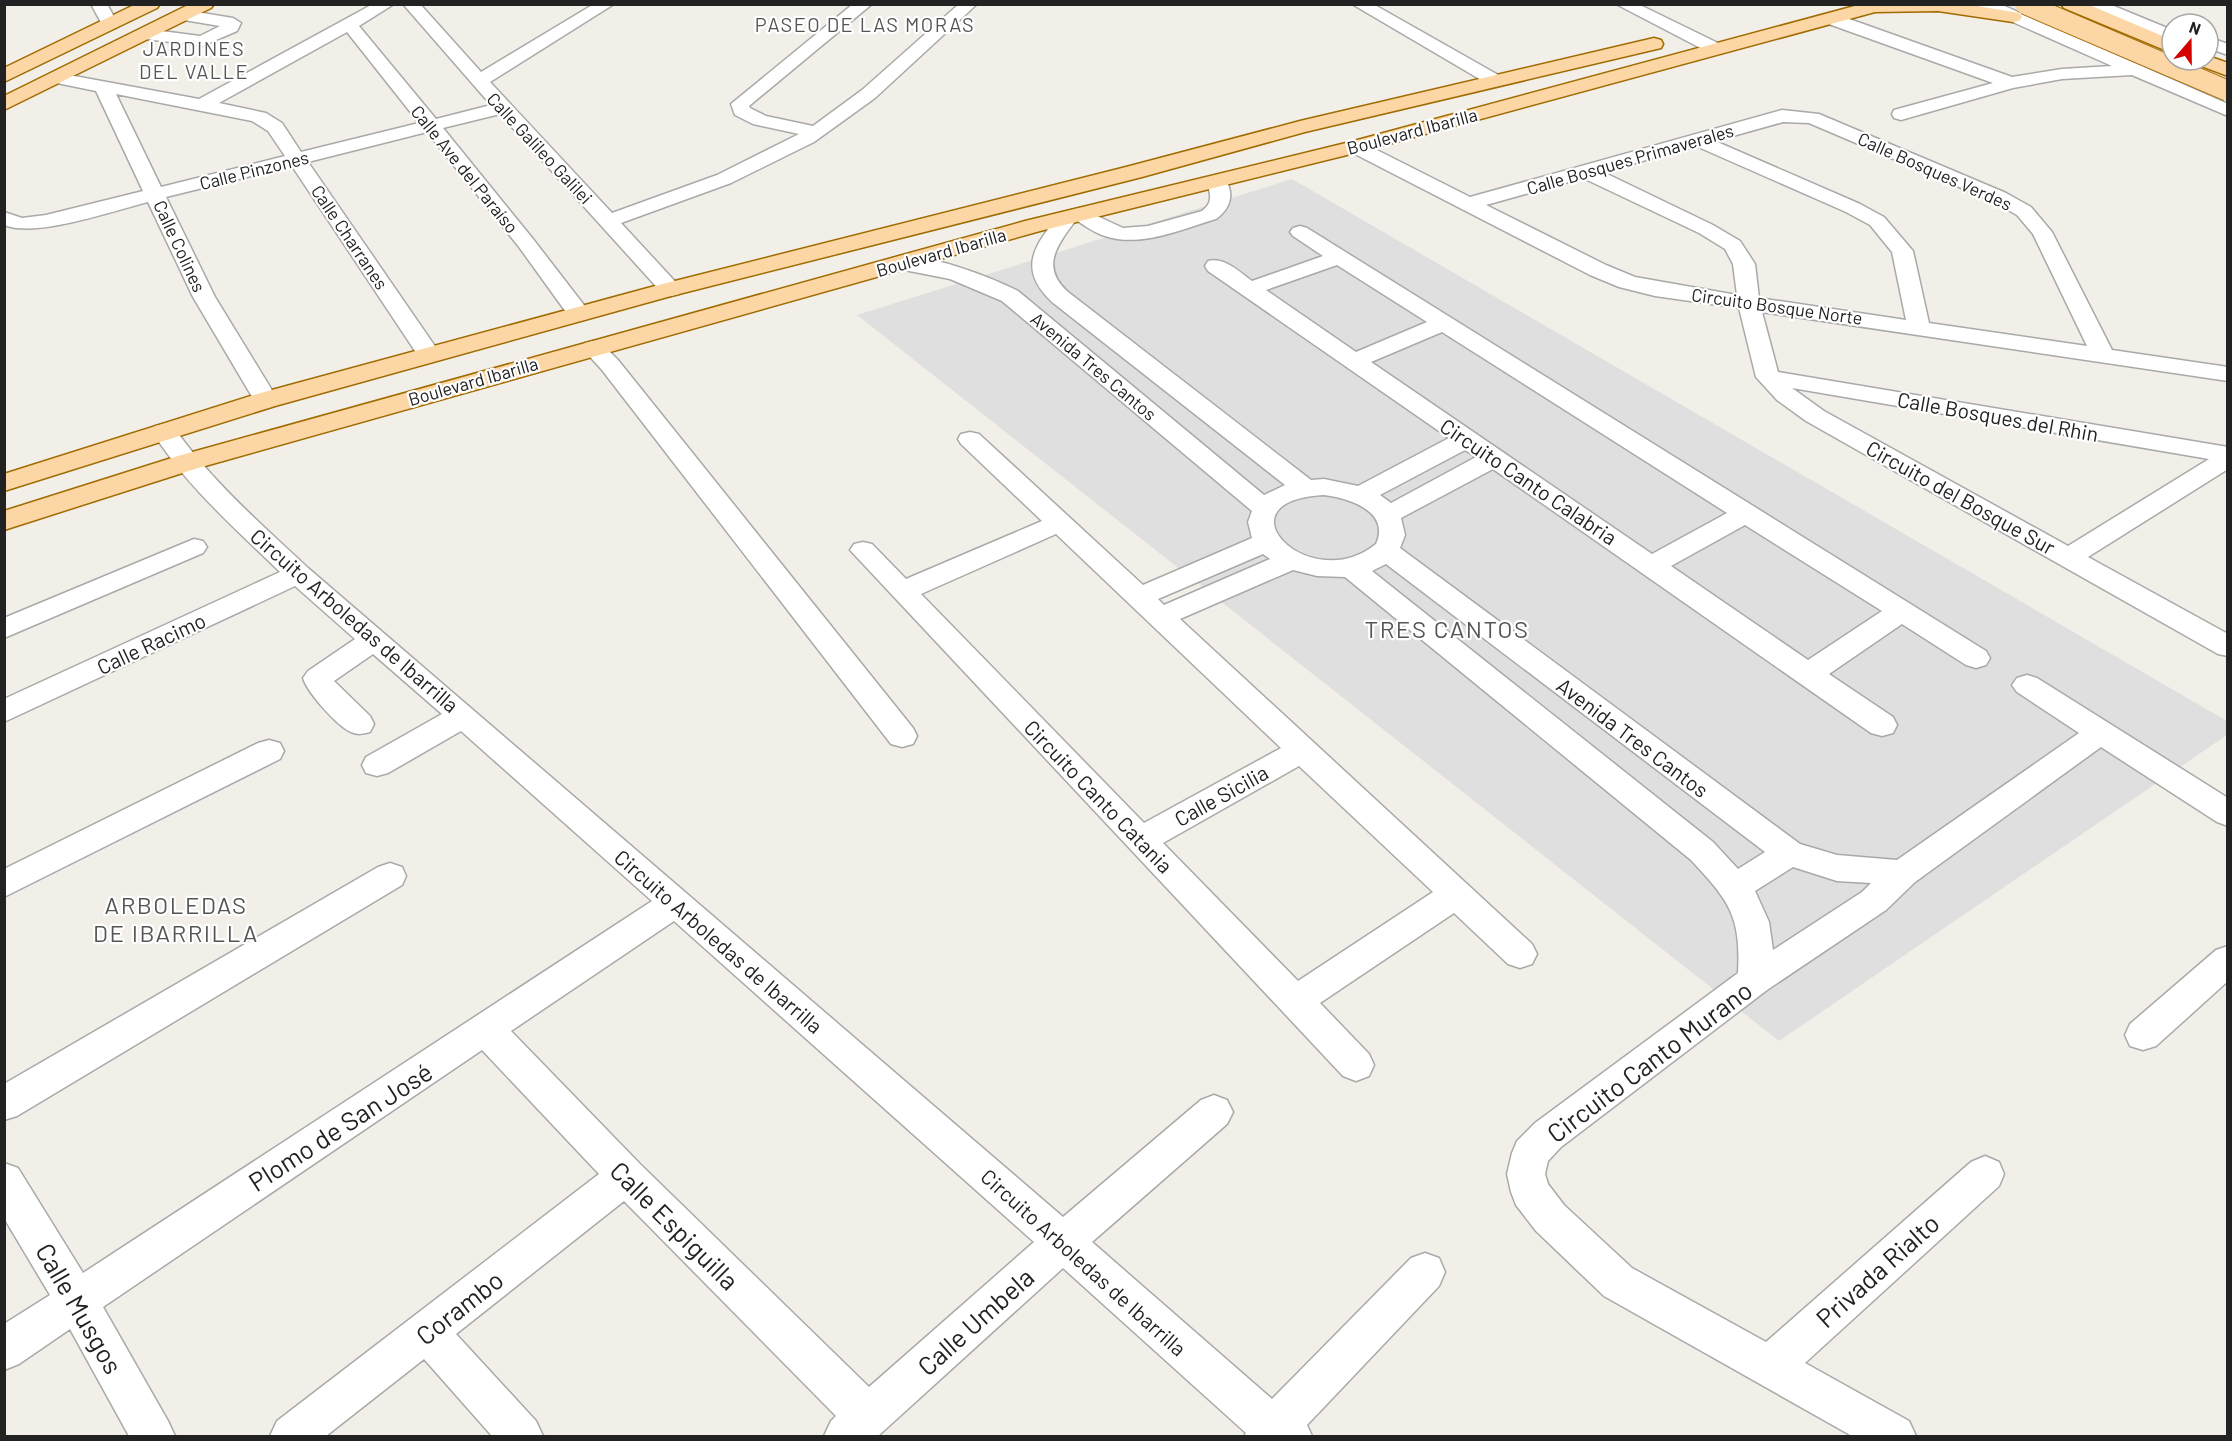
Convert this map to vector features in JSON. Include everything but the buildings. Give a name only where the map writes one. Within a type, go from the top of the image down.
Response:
[{"type":"main road","points":[[4,76],[151,4]]},
{"type":"main road","points":[[4,104],[205,4]]},
{"type":"main road","points":[[1781,13],[1816,4]]},
{"type":"main road","points":[[2070,4],[2160,42]]},
{"type":"main road","name":"Boulevard Ibarilla","points":[[4,521],[188,462],[1033,226],[1356,147],[1714,39],[1832,19],[1880,6],[1938,6],[2019,11],[2228,91]]},
{"type":"main road","name":"Boulevard Ibarilla","points":[[4,483],[266,400],[667,290],[1134,172],[1300,127],[1494,80],[1688,36],[1714,39]]},
{"type":"main road","points":[[1300,127],[1331,130],[1351,139],[1356,147]]},
{"type":"main road","points":[[1033,226],[1024,214],[1030,206],[1110,184],[1134,172]]},
{"type":"main road","points":[[626,339],[689,304],[690,298],[686,295],[667,290]]},
{"type":"street","points":[[99,4],[110,24]]},
{"type":"street","points":[[201,106],[386,4]]},
{"type":"street","name":"Calle Galileo Galilei","points":[[411,4],[607,220],[667,290]]},
{"type":"street","points":[[479,81],[606,4]]},
{"type":"street","points":[[815,132],[754,118],[741,111],[740,104],[864,4]]},
{"type":"street","points":[[607,220],[720,181],[815,132],[855,104],[969,4]]},
{"type":"street","points":[[1360,4],[1494,80]]},
{"type":"street","points":[[1624,4],[1688,36]]},
{"type":"street","points":[[1985,4],[2019,11],[2130,68],[2228,111]]},
{"type":"street","points":[[2030,4],[2026,8],[2026,13],[2035,20],[2102,51],[2130,68]]},
{"type":"street","points":[[2094,4],[2160,31]]},
{"type":"street","points":[[2120,4],[2160,21]]},
{"type":"street","points":[[146,34],[202,41],[231,27],[233,23],[184,15]]},
{"type":"street","points":[[1832,19],[2011,83]]},
{"type":"street","name":"Calle Ave del Paraíso","points":[[350,25],[429,126],[526,243],[579,314]]},
{"type":"street","points":[[1901,114],[2011,83],[2062,74],[2130,68]]},
{"type":"street","name":"Calle Charranes","points":[[58,78],[246,114],[267,121],[298,159],[429,355]]},
{"type":"street","name":"Calle Colines","points":[[103,87],[204,297],[266,400]]},
{"type":"street","name":"Calle Pinzones","points":[[4,218],[14,223],[27,224],[503,108]]},
{"type":"street","name":"Calle Bosques Primaverales","points":[[1468,204],[1791,115]]},
{"type":"street","name":"Calle Bosques Verdes","points":[[1791,115],[1812,118],[1999,197],[2024,211],[2042,232],[2103,355]]},
{"type":"street","points":[[1698,140],[1877,221],[1902,251],[1919,327]]},
{"type":"street","name":"Circuito Bosque Norte","points":[[1356,147],[1598,270],[1627,282],[1656,289],[2228,374]]},
{"type":"street","name":"Circuito del Bosque Sur","points":[[1585,171],[1706,229],[1733,245],[1744,264],[1749,303],[1768,376],[1785,395],[1815,416],[2228,646]]},
{"type":"street","points":[[1074,216],[1114,232],[1140,233],[1209,215],[1219,209],[1222,202],[1217,181]]},
{"type":"street","name":"Avenida Tres Cantos","points":[[1074,216],[1055,232],[1047,248],[1043,265],[1045,282],[1060,297],[1305,488]]},
{"type":"street","points":[[1300,232],[1976,658]]},
{"type":"street","points":[[1249,289],[1339,257]]},
{"type":"street","name":"Avenida Tres Cantos","points":[[902,263],[962,274],[1010,296],[1265,509]]},
{"type":"street","name":"Circuito Canto Calabria","points":[[1216,266],[1882,725]]},
{"type":"street","points":[[1353,361],[1443,322]]},
{"type":"street","points":[[593,348],[610,365],[902,736]]},
{"type":"street","name":"Calle Bosques del Rhin","points":[[1768,376],[2228,456]]},
{"type":"street","name":"Circuito Arboledas de Ibarrilla","points":[[164,431],[176,450],[222,501],[298,574],[1063,1242],[1277,1434]]},
{"type":"street","points":[[970,439],[1520,954]]},
{"type":"street","points":[[1360,495],[1467,439]]},
{"type":"street","points":[[2069,557],[2228,456]]},
{"type":"street","points":[[1388,515],[1494,458]]},
{"type":"street","points":[[1305,488],[1343,489],[1360,495],[1371,500],[1388,515],[1392,527],[1392,539],[1385,550],[1370,560],[1350,567],[1311,566],[1291,560],[1267,542],[1262,531],[1261,520],[1265,509],[1274,500],[1288,492],[1305,488]]},
{"type":"street","points":[[1652,565],[1747,513]]},
{"type":"street","points":[[903,591],[1059,523]]},
{"type":"street","points":[[1139,597],[1267,542]]},
{"type":"street","points":[[4,629],[194,547]]},
{"type":"street","name":"Circuito Canto Catania","points":[[863,549],[1356,1065]]},
{"type":"street","name":"Avenida Tres Cantos","points":[[1385,550],[1789,853],[1837,868],[1904,873]]},
{"type":"street","points":[[1160,617],[1291,560]]},
{"type":"street","name":"Avenida Tres Cantos","points":[[1350,567],[1702,851],[1735,887],[1750,911],[1757,945],[1755,980]]},
{"type":"street","name":"Calle Racimo","points":[[4,712],[298,574]]},
{"type":"street","points":[[1808,674],[1902,611]]},
{"type":"street","points":[[358,724],[320,685],[318,678],[373,640]]},
{"type":"street","points":[[2026,685],[2228,813]]},
{"type":"street","points":[[377,765],[462,716]]},
{"type":"street","name":"Circuito Canto Murano","points":[[1894,1437],[1618,1282],[1550,1218],[1530,1192],[1526,1174],[1531,1153],[1548,1135],[1755,980],[1874,902],[1904,873],[2101,732]]},
{"type":"street","name":"Calle Sicilia","points":[[1141,840],[1302,750]]},
{"type":"street","points":[[4,884],[269,751]]},
{"type":"street","points":[[1735,887],[1789,853]]},
{"type":"street","points":[[4,1104],[390,876]]},
{"type":"street","points":[[1294,1001],[1456,894]]},
{"type":"street","name":"Plomo de San José","points":[[4,1349],[675,903]]},
{"type":"street","points":[[2144,1035],[2228,960]]},
{"type":"street","name":"Calle Espiguilla","points":[[486,1030],[626,1176],[857,1427]]},
{"type":"street","name":"Calle Umbela","points":[[857,1427],[1063,1242],[1214,1112]]},
{"type":"street","name":"Privada Rialto","points":[[1769,1367],[1985,1174]]},
{"type":"street","name":"Corambo","points":[[292,1437],[626,1176]]},
{"type":"street","name":"Calle Musgos","points":[[4,1181],[76,1300],[153,1437]]},
{"type":"street","points":[[1277,1434],[1425,1272]]},
{"type":"street","points":[[427,1332],[521,1437]]},
{"type":"shaded area","points":[[1292,179],[2227,721],[2227,735],[1779,1041],[857,315]]},
{"type":"district","name":"PASEO DE LAS MORAS","points":[[865,24]]},
{"type":"district","name":"JARDINES DEL VALLE","points":[[194,60]]},
{"type":"district","name":"TRES CANTOS","points":[[1447,628]]},
{"type":"district","name":"ARBOLEDAS DE IBARRILLA","points":[[176,918]]}]
